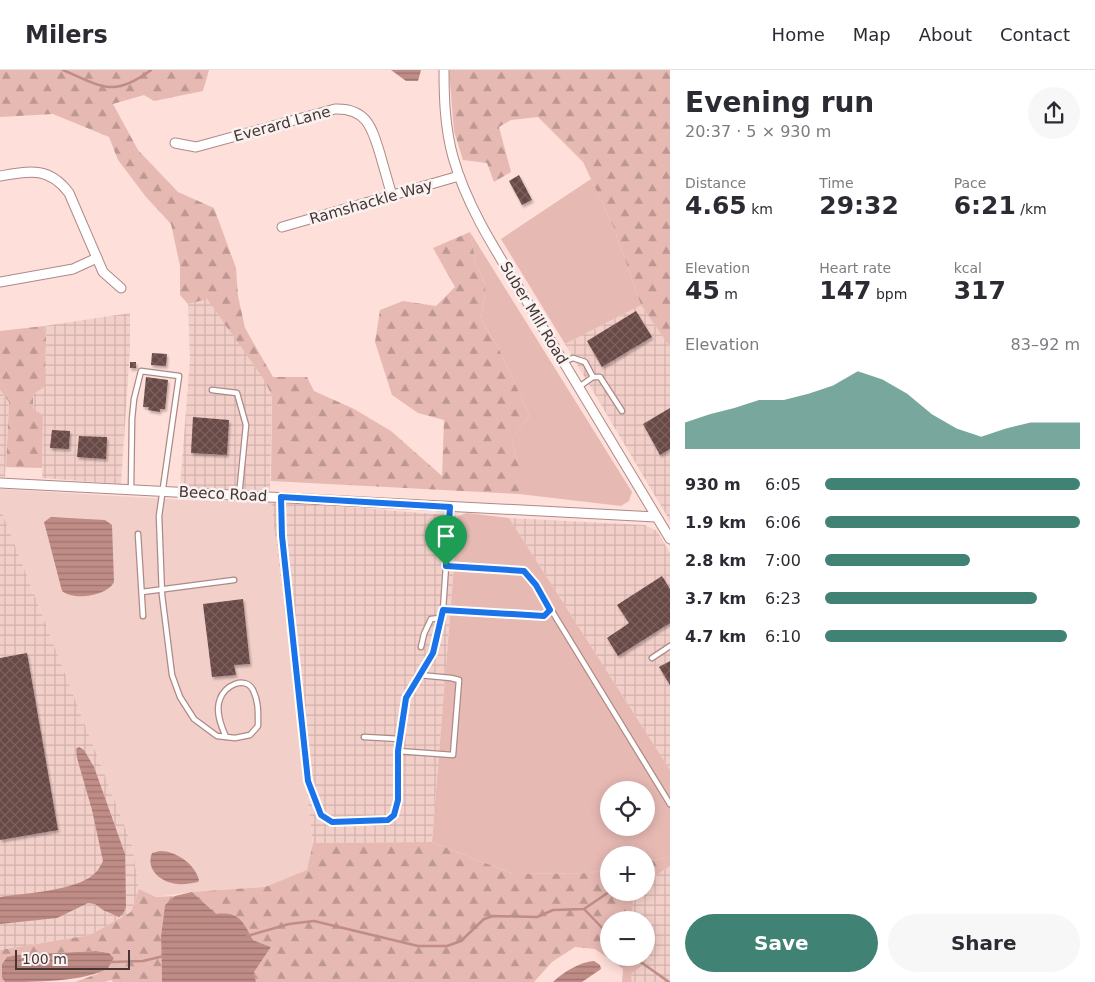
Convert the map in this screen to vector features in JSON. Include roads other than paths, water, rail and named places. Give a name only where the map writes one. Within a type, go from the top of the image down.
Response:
[{"type":"street","name":"Suber Mill Road","points":[[444,70],[445,113],[448,134],[459,176],[479,220],[670,539]]},
{"type":"street","name":"Everard Lane","points":[[175,143],[196,147],[335,109],[348,109],[360,114],[372,127],[392,196]]},
{"type":"street","points":[[0,176],[38,172],[49,175],[60,182],[69,193],[103,272],[121,288]]},
{"type":"street","name":"Ramshackle Way","points":[[282,227],[459,176]]},
{"type":"street","points":[[0,282],[73,269],[97,258]]},
{"type":"street","name":"Beeco Road","points":[[0,483],[656,517]]},
{"type":"lane","points":[[563,362],[572,358],[585,362],[593,377]]},
{"type":"lane","points":[[131,489],[132,419],[134,398],[141,371],[179,376],[162,491],[158,539],[161,590],[172,675],[180,697],[194,719],[217,736],[226,737],[235,738],[250,735],[258,726],[258,705],[253,689],[246,684],[236,683],[225,690],[219,700],[219,721],[226,737]]},
{"type":"lane","points":[[578,388],[593,377],[600,377],[622,411]]},
{"type":"lane","points":[[212,390],[237,393],[244,412],[246,425],[239,496]]},
{"type":"lane","points":[[281,497],[283,545],[308,781],[321,815],[332,822],[388,820],[394,815],[398,800],[398,751],[406,698],[418,675],[433,653],[443,610],[450,507]]},
{"type":"lane","points":[[138,534],[143,616]]},
{"type":"lane","points":[[446,566],[524,571],[536,585],[670,804]]},
{"type":"lane","points":[[142,592],[234,580]]},
{"type":"lane","points":[[443,610],[544,616],[550,610]]},
{"type":"lane","points":[[421,647],[431,618],[441,618]]},
{"type":"lane","points":[[652,658],[670,646]]},
{"type":"lane","points":[[398,751],[453,755],[458,680],[418,675]]},
{"type":"lane","points":[[364,737],[400,739]]},
{"type":"waterway","points":[[63,70],[98,85],[108,87],[127,84],[151,70]]},
{"type":"waterway","points":[[247,936],[289,924],[314,921],[418,946],[447,946],[461,941],[484,919],[493,916],[537,917],[553,910],[584,909],[600,898]]},
{"type":"waterway","points":[[584,909],[600,926]]},
{"type":"waterway","points":[[110,962],[143,961],[164,956]]},
{"type":"waterway","points":[[646,966],[669,982]]}]
